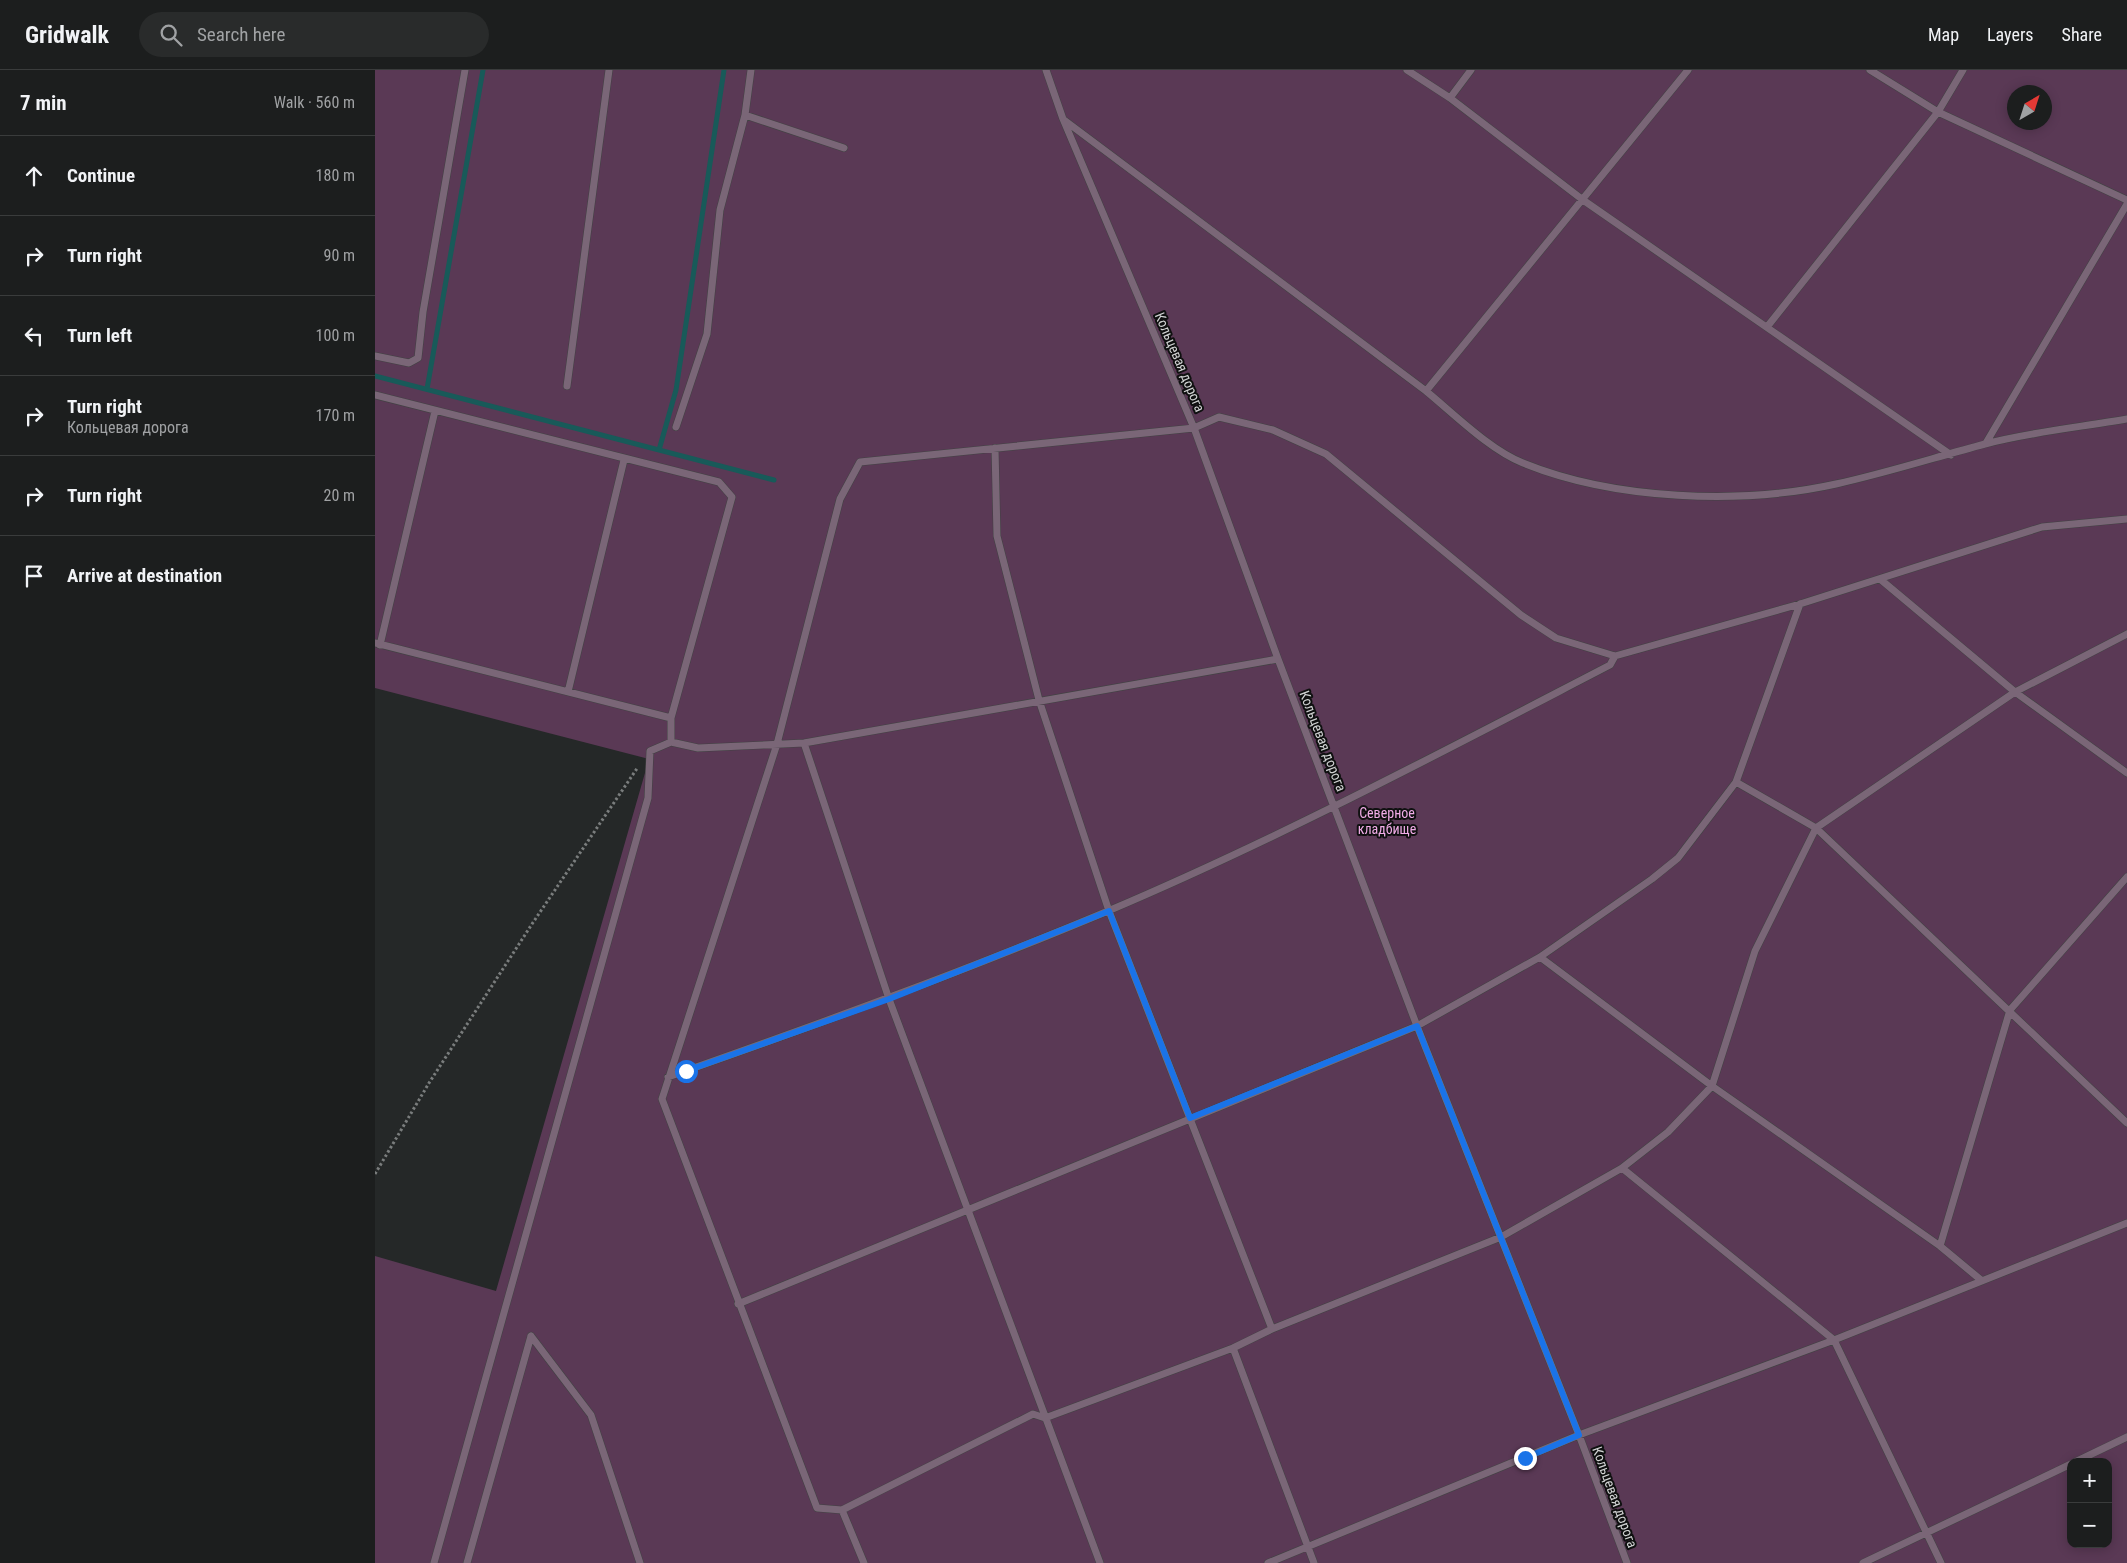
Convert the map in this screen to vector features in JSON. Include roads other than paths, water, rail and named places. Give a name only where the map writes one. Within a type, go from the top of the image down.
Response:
[{"type":"lane","points":[[375,356],[409,363],[418,358],[423,312],[465,70]]},
{"type":"lane","points":[[567,386],[609,70]]},
{"type":"lane","points":[[676,427],[707,334],[720,210],[745,115],[751,70]]},
{"type":"lane","name":"Кольцевая дорога","points":[[1046,70],[1063,119],[1194,428],[1334,808],[1417,1026],[1579,1435],[1627,1563]]},
{"type":"lane","points":[[1407,70],[1450,98],[1583,200],[1951,455]]},
{"type":"lane","points":[[1450,98],[1471,70]]},
{"type":"lane","points":[[1426,391],[1688,70]]},
{"type":"lane","points":[[1870,70],[1938,112],[2127,200]]},
{"type":"lane","points":[[1767,327],[1938,112],[1963,70]]},
{"type":"lane","points":[[745,115],[844,148]]},
{"type":"lane","points":[[1063,119],[1426,391],[1481,437],[1521,462],[1570,478],[1635,490],[1701,496],[1772,495],[1835,484],[1951,455],[1986,443],[2127,419]]},
{"type":"lane","points":[[1986,443],[2127,204]]},
{"type":"lane","points":[[375,395],[624,460],[719,482],[732,497],[671,718],[671,742]]},
{"type":"lane","points":[[435,411],[377,644],[671,718]]},
{"type":"lane","points":[[2127,519],[2042,527],[1800,604],[1615,656],[1556,638],[1521,614],[1326,454],[1273,430],[1219,417],[1194,428],[860,462],[840,499],[777,744],[661,1099],[817,1508],[842,1510],[1033,1414],[1045,1418],[1233,1348],[1272,1329],[1501,1237],[1622,1168],[1669,1132],[1712,1086],[1755,951],[1816,828],[2015,692],[2127,634]]},
{"type":"lane","points":[[995,448],[997,536],[1039,700],[1109,911],[1272,1329]]},
{"type":"lane","points":[[568,692],[624,460]]},
{"type":"lane","points":[[1880,578],[2015,692],[2127,773]]},
{"type":"lane","points":[[738,1304],[1417,1026],[1540,956],[1652,879],[1678,858],[1736,782],[1800,604]]},
{"type":"lane","points":[[668,1077],[889,999],[1109,911],[1334,808],[1609,665],[1615,656]]},
{"type":"lane","points":[[433,1563],[648,798],[651,751],[671,742],[698,748],[805,743],[1039,700],[1279,659]]},
{"type":"lane","points":[[805,743],[889,999],[1100,1563]]},
{"type":"lane","points":[[1736,782],[1816,828],[2127,1123]]},
{"type":"lane","points":[[1941,1246],[2010,1010],[2127,877]]},
{"type":"lane","points":[[1540,956],[1712,1086],[1941,1246],[1981,1280]]},
{"type":"lane","points":[[1622,1168],[1834,1340],[1941,1563]]},
{"type":"lane","points":[[1268,1563],[1579,1435],[1834,1340],[1981,1280],[2127,1224]]},
{"type":"lane","points":[[467,1563],[531,1336],[591,1415],[640,1563]]},
{"type":"lane","points":[[1233,1348],[1314,1563]]},
{"type":"lane","points":[[2083,1458],[2127,1437]]},
{"type":"lane","points":[[1863,1563],[1926,1535],[2067,1466]]},
{"type":"lane","points":[[842,1510],[863,1563]]},
{"type":"waterway","points":[[427,389],[483,70]]},
{"type":"waterway","points":[[659,450],[676,390],[724,70]]},
{"type":"waterway","points":[[375,376],[774,480]]},
{"type":"park label","name":"Северное кладбище","points":[[1387,822]]}]
